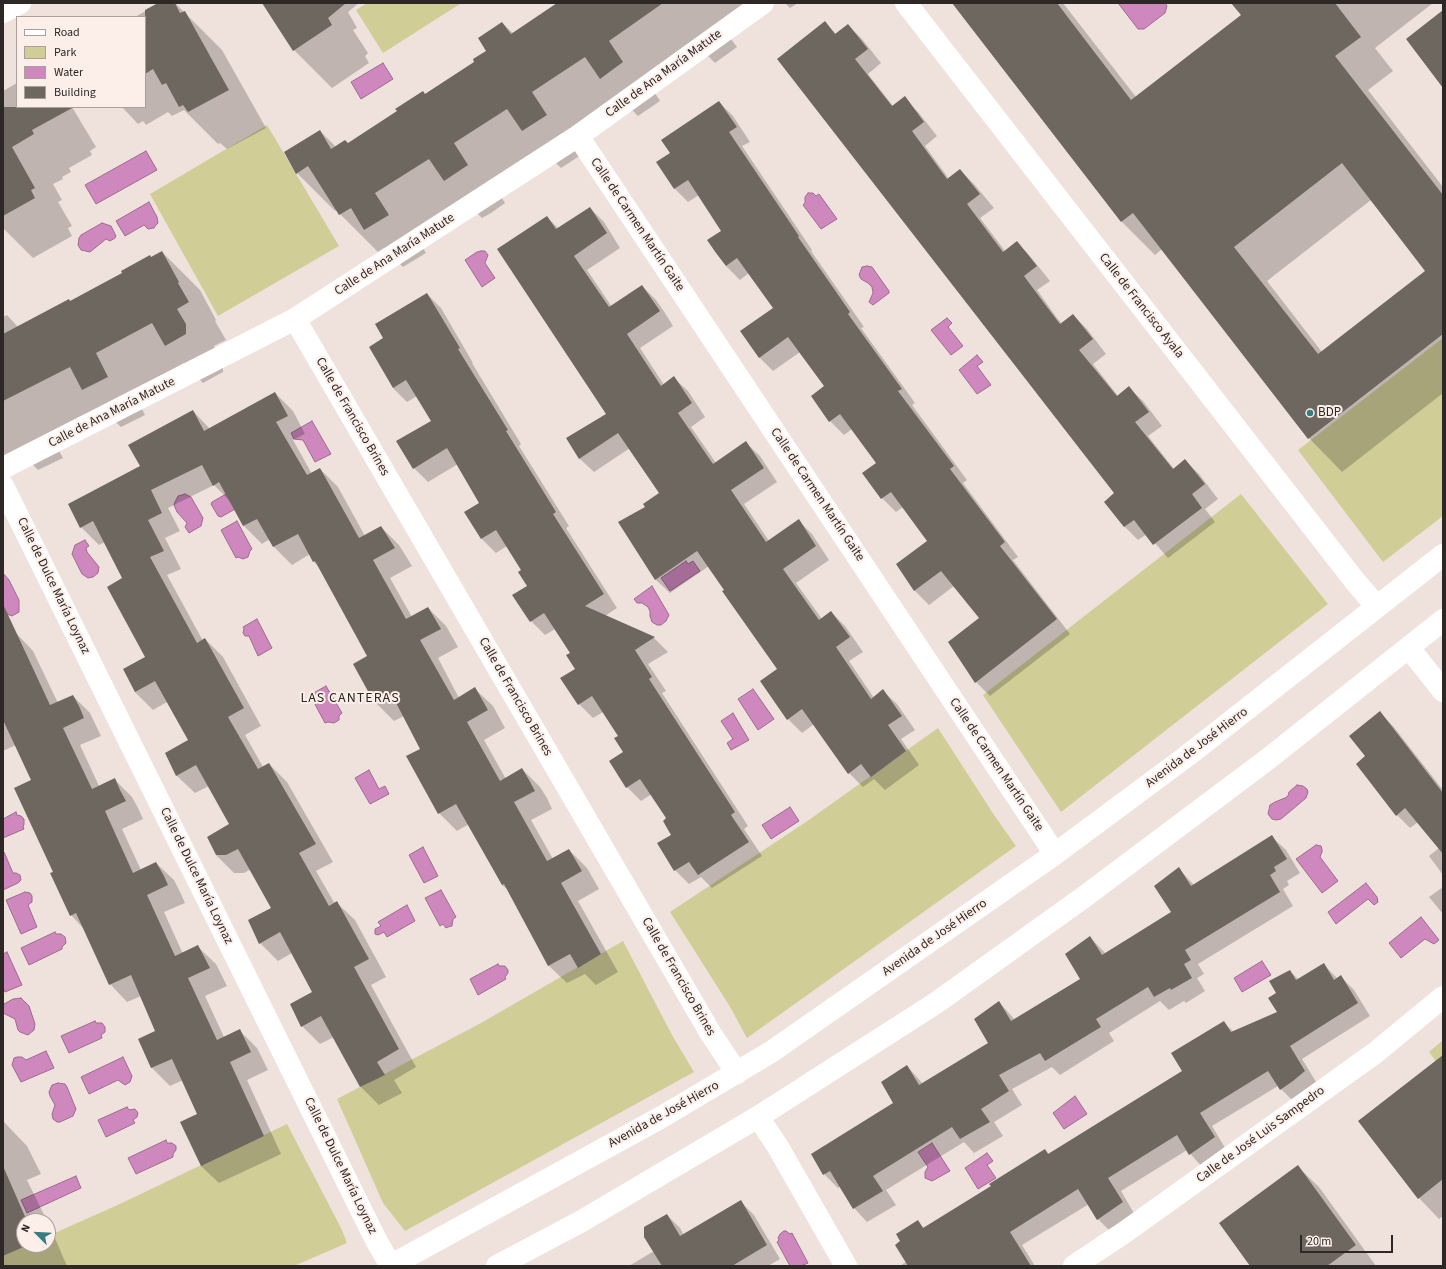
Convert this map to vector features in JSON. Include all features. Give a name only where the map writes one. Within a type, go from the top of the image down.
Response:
[{"type":"street","points":[[3,12],[20,3]]},
{"type":"street","name":"Calle de Ana María Matute","points":[[3,468],[295,319],[578,136],[763,3]]},
{"type":"street","name":"Calle de Francisco Ayala","points":[[906,3],[1354,580],[1377,607]]},
{"type":"street","name":"Calle de Carmen Martín Gaite","points":[[578,136],[1055,854]]},
{"type":"street","name":"Calle de Francisco Brines","points":[[295,319],[711,1034],[737,1073]]},
{"type":"street","name":"Calle de Dulce María Loynaz","points":[[3,486],[390,1266]]},
{"type":"street","name":"Avenida de José Hierro","points":[[390,1266],[660,1118],[771,1052],[1055,854],[1187,756],[1443,555]]},
{"type":"street","points":[[497,1266],[580,1222],[758,1117],[936,1003],[1064,911],[1268,759],[1443,620]]},
{"type":"street","points":[[1409,648],[1443,691]]},
{"type":"street","name":"Calle de José Luis Sampedro","points":[[1074,1266],[1131,1228],[1375,1053],[1443,997]]},
{"type":"street","points":[[758,1117],[778,1147],[846,1266]]},
{"type":"green space","points":[[367,3],[460,4],[383,53],[356,10]]},
{"type":"green space","points":[[267,125],[339,246],[218,316],[150,194]]},
{"type":"green space","points":[[1443,338],[1443,516],[1383,562],[1298,450]]},
{"type":"green space","points":[[1241,494],[1328,604],[1061,812],[983,695]]},
{"type":"green space","points":[[938,728],[994,815],[1016,846],[747,1038],[729,1005],[670,912],[806,822]]},
{"type":"green space","points":[[623,941],[672,1035],[694,1072],[405,1231],[383,1203],[337,1099],[481,1023]]},
{"type":"green space","points":[[1443,1040],[1443,1071],[1429,1052]]},
{"type":"green space","points":[[287,1124],[341,1228],[347,1243],[294,1266],[3,1266],[3,1256],[16,1250],[16,1253],[56,1253],[56,1232],[122,1203]]},
{"type":"water","points":[[1118,3],[1165,3],[1167,6],[1165,13],[1144,29],[1138,29]]},
{"type":"water","points":[[383,63],[393,79],[361,99],[351,82]]},
{"type":"water","points":[[146,151],[157,170],[96,204],[85,185]]},
{"type":"water","points":[[808,193],[813,193],[816,196],[819,194],[837,219],[821,229],[803,205],[805,203],[805,197]]},
{"type":"water","points":[[149,202],[157,217],[158,223],[154,228],[148,229],[144,225],[125,236],[116,221]]},
{"type":"water","points":[[102,223],[111,226],[116,236],[115,238],[110,241],[106,239],[90,252],[81,250],[78,245],[81,235]]},
{"type":"water","points":[[481,251],[485,251],[488,255],[485,263],[495,278],[482,287],[465,260]]},
{"type":"water","points":[[862,267],[872,267],[889,291],[889,293],[873,305],[869,302],[873,293],[872,287],[861,279],[859,275]]},
{"type":"water","points":[[947,318],[952,323],[948,327],[963,346],[951,355],[931,330]]},
{"type":"water","points":[[977,355],[983,362],[977,366],[991,385],[977,394],[959,370]]},
{"type":"water","points":[[312,421],[331,454],[315,462],[303,440],[294,439],[291,433]]},
{"type":"water","points":[[242,485],[251,500],[221,517],[218,516],[211,504],[212,502]]},
{"type":"water","points":[[185,494],[191,497],[203,518],[201,526],[189,533],[185,527],[187,523],[177,512],[174,505],[178,496]]},
{"type":"water","points":[[237,521],[252,549],[248,557],[243,559],[238,557],[236,558],[221,530]]},
{"type":"water","points":[[85,540],[89,546],[86,548],[87,552],[99,567],[98,573],[93,577],[88,578],[82,574],[72,554],[75,545]]},
{"type":"water","points":[[686,561],[688,564],[693,561],[700,571],[670,591],[661,578]]},
{"type":"water","points":[[3,573],[9,580],[19,600],[19,612],[12,616],[3,610]]},
{"type":"water","points":[[652,586],[669,615],[666,621],[661,625],[657,625],[652,622],[648,607],[642,603],[637,603],[634,599]]},
{"type":"water","points":[[257,619],[272,648],[258,656],[249,636],[245,636],[243,633],[243,627]]},
{"type":"water","points":[[326,686],[342,713],[339,716],[339,720],[334,723],[325,723],[310,695]]},
{"type":"water","points":[[753,689],[774,719],[758,730],[738,699]]},
{"type":"water","points":[[733,713],[749,740],[731,750],[727,743],[733,739],[721,721]]},
{"type":"water","points":[[369,770],[379,789],[385,786],[389,794],[370,804],[355,778]]},
{"type":"water","points":[[1297,785],[1303,786],[1307,789],[1308,792],[1306,798],[1281,819],[1272,819],[1268,814],[1270,805],[1288,796],[1289,792]]},
{"type":"water","points":[[790,807],[799,821],[771,839],[762,825]]},
{"type":"water","points":[[16,812],[17,815],[24,819],[24,829],[3,838],[3,819]]},
{"type":"water","points":[[1316,845],[1321,846],[1322,852],[1320,857],[1338,881],[1322,893],[1296,859]]},
{"type":"water","points":[[423,847],[438,876],[424,883],[409,855]]},
{"type":"water","points":[[3,852],[13,873],[20,875],[21,880],[3,890]]},
{"type":"water","points":[[1366,883],[1377,897],[1378,902],[1374,905],[1368,899],[1336,924],[1328,912]]},
{"type":"water","points":[[441,890],[456,917],[453,919],[452,926],[446,928],[443,924],[440,926],[425,898]]},
{"type":"water","points":[[25,892],[30,893],[32,896],[32,902],[28,905],[37,927],[21,934],[6,900]]},
{"type":"water","points":[[407,905],[415,921],[387,937],[384,932],[378,935],[375,934],[375,929],[381,926],[378,922]]},
{"type":"water","points":[[1421,917],[1439,940],[1434,944],[1425,939],[1401,958],[1389,943]]},
{"type":"water","points":[[55,932],[56,934],[61,934],[65,937],[66,943],[62,949],[29,965],[21,948]]},
{"type":"water","points":[[7,952],[22,985],[5,992],[3,987],[3,954]]},
{"type":"water","points":[[1262,961],[1271,975],[1242,992],[1234,978]]},
{"type":"water","points":[[498,964],[499,966],[505,966],[508,970],[505,977],[506,979],[478,995],[470,979]]},
{"type":"water","points":[[21,998],[29,1006],[35,1024],[34,1030],[28,1035],[18,1030],[15,1019],[3,1013],[4,1004],[13,999]]},
{"type":"water","points":[[95,1021],[96,1023],[102,1023],[105,1027],[105,1032],[101,1035],[102,1038],[69,1053],[61,1036]]},
{"type":"water","points":[[46,1051],[54,1068],[21,1082],[12,1065],[14,1058],[22,1057],[26,1060]]},
{"type":"water","points":[[123,1057],[132,1076],[130,1082],[125,1085],[118,1080],[89,1094],[81,1077]]},
{"type":"water","points":[[58,1083],[65,1084],[76,1109],[73,1116],[60,1122],[53,1119],[52,1114],[55,1105],[49,1092],[52,1085]]},
{"type":"water","points":[[1075,1096],[1087,1114],[1064,1129],[1053,1113]]},
{"type":"water","points":[[127,1107],[129,1110],[135,1109],[138,1113],[137,1117],[133,1120],[135,1123],[106,1137],[98,1120]]},
{"type":"water","points":[[166,1140],[167,1143],[172,1143],[176,1146],[173,1157],[136,1174],[128,1158]]},
{"type":"water","points":[[932,1143],[950,1171],[932,1181],[925,1178],[925,1172],[928,1167],[918,1152]]},
{"type":"water","points":[[987,1153],[993,1161],[987,1165],[996,1178],[978,1189],[965,1168]]},
{"type":"water","points":[[76,1176],[81,1188],[27,1213],[21,1200]]},
{"type":"water","points":[[784,1231],[790,1234],[792,1233],[808,1263],[801,1266],[790,1266],[777,1242],[780,1234]]},
{"type":"building","points":[[158,3],[175,3],[180,13],[185,11],[229,90],[188,112],[183,105],[179,107],[166,83],[162,85],[153,69],[146,73],[145,10]]},
{"type":"building","points":[[262,3],[346,3],[328,18],[332,25],[293,51]]},
{"type":"building","points":[[557,3],[663,3],[609,41],[623,62],[600,79],[585,57],[532,92],[547,115],[522,131],[507,109],[454,143],[468,165],[444,181],[429,159],[375,193],[389,215],[364,230],[351,208],[339,215],[308,166],[296,174],[284,152],[320,130],[331,149],[345,140],[348,143],[397,111],[395,109],[423,91],[425,94],[474,62],[473,59],[486,51],[478,38],[502,22],[511,34]]},
{"type":"building","points":[[952,3],[1057,3],[1131,100],[1241,15],[1231,3],[1335,3],[1361,37],[1335,56],[1443,195],[1443,334],[1308,439],[1133,213],[1121,222]],"holes":[[[1342,163],[1425,271],[1318,354],[1234,247]]]},
{"type":"building","points":[[1443,10],[1443,88],[1406,39]]},
{"type":"building","points":[[825,21],[835,34],[848,24],[868,49],[855,59],[892,106],[905,96],[924,122],[912,131],[947,179],[960,169],[980,194],[967,204],[1003,252],[1017,241],[1037,266],[1024,276],[1060,324],[1073,314],[1093,339],[1079,350],[1117,396],[1129,386],[1149,412],[1135,422],[1173,469],[1185,459],[1205,484],[1192,494],[1202,508],[1153,545],[1134,520],[1124,527],[1104,502],[1114,493],[777,59]]},
{"type":"building","points":[[719,101],[737,127],[729,132],[799,236],[798,237],[850,312],[848,314],[902,389],[898,391],[954,466],[950,469],[1005,542],[1000,546],[1057,619],[975,683],[948,642],[979,618],[941,571],[914,591],[896,564],[927,541],[891,492],[881,499],[862,473],[876,463],[840,414],[829,422],[811,396],[824,386],[788,337],[759,358],[740,331],[773,308],[737,258],[726,266],[707,240],[721,231],[688,180],[674,189],[656,162],[670,153],[661,140]]},
{"type":"building","points":[[3,107],[72,108],[32,130],[34,134],[12,147],[35,188],[31,190],[35,198],[3,216]]},
{"type":"building","points":[[590,207],[607,233],[574,256],[609,307],[642,285],[660,311],[627,334],[661,386],[674,376],[692,403],[678,413],[713,464],[746,441],[764,468],[731,490],[766,542],[799,519],[816,546],[783,569],[819,620],[831,611],[850,637],[836,647],[871,699],[883,689],[902,716],[888,725],[906,751],[871,777],[861,764],[848,774],[802,709],[787,720],[760,681],[777,669],[722,591],[724,590],[697,551],[655,580],[618,522],[645,507],[643,504],[659,493],[618,433],[579,459],[566,438],[606,414],[497,249],[547,216],[556,229]]},
{"type":"building","points":[[162,251],[189,302],[177,309],[186,324],[186,334],[165,346],[152,323],[96,353],[108,377],[82,390],[70,367],[3,401],[3,334],[69,299],[70,301],[122,273],[121,271],[150,255],[151,257]]},
{"type":"building","points":[[427,293],[460,348],[458,349],[508,430],[506,431],[556,512],[553,514],[604,594],[585,606],[655,637],[635,650],[652,677],[649,679],[735,812],[731,815],[749,842],[698,875],[689,862],[674,871],[657,843],[671,835],[663,821],[666,818],[640,779],[626,788],[609,761],[623,752],[614,738],[618,736],[592,696],[578,705],[560,678],[575,669],[566,655],[570,653],[544,613],[530,622],[512,595],[527,586],[518,572],[521,570],[496,530],[481,539],[464,512],[479,503],[447,448],[413,469],[396,441],[431,421],[406,380],[393,388],[369,347],[383,338],[375,324]]},
{"type":"building","points":[[275,392],[288,416],[276,422],[307,475],[320,468],[359,538],[381,526],[395,548],[373,560],[406,619],[428,607],[441,629],[420,640],[454,700],[475,687],[488,710],[467,722],[500,781],[522,768],[529,780],[535,791],[514,802],[547,861],[569,849],[582,871],[561,883],[601,954],[578,968],[570,954],[548,966],[504,884],[502,885],[456,804],[438,814],[406,756],[420,749],[392,695],[375,704],[353,664],[367,656],[315,561],[313,562],[298,534],[273,547],[257,519],[243,526],[219,482],[213,486],[202,465],[151,490],[162,513],[148,520],[164,551],[150,557],[197,643],[205,638],[244,708],[228,717],[258,769],[269,763],[316,844],[299,853],[329,906],[337,901],[369,959],[354,967],[399,1049],[377,1062],[385,1075],[360,1087],[321,1016],[301,1027],[290,1004],[312,992],[280,932],[259,944],[248,920],[271,908],[238,849],[226,855],[216,855],[207,837],[229,824],[196,765],[176,776],[165,753],[188,740],[155,681],[135,692],[123,669],[145,657],[107,587],[122,578],[93,521],[80,528],[68,504],[140,466],[128,445],[193,410],[204,431]]},
{"type":"building","points":[[3,604],[50,705],[73,695],[79,706],[84,718],[63,728],[92,789],[115,778],[126,801],[105,811],[133,873],[156,862],[164,876],[168,885],[147,895],[175,956],[198,945],[210,968],[188,978],[217,1040],[240,1029],[251,1052],[230,1062],[264,1136],[201,1166],[180,1122],[197,1114],[172,1059],[151,1068],[138,1039],[155,1031],[131,975],[109,985],[76,913],[70,916],[50,873],[53,872],[14,788],[31,780],[3,720]]},
{"type":"building","points":[[1380,711],[1443,793],[1443,854],[1405,808],[1396,816],[1356,764],[1365,756],[1349,736]]},
{"type":"building","points":[[1272,835],[1287,859],[1274,867],[1276,871],[1270,875],[1280,892],[1185,950],[1191,960],[1184,964],[1192,978],[1171,990],[1170,988],[1154,997],[1148,987],[1096,1019],[1101,1027],[1045,1061],[1040,1053],[999,1075],[1009,1091],[981,1109],[990,1122],[960,1139],[952,1127],[873,1176],[883,1191],[853,1209],[830,1171],[823,1175],[811,1154],[893,1103],[881,1082],[907,1065],[919,1085],[988,1043],[974,1019],[999,1001],[1011,1021],[1080,979],[1065,954],[1090,936],[1102,955],[1171,912],[1154,886],[1179,867],[1191,886]]},
{"type":"building","points":[[1324,963],[1334,980],[1341,975],[1358,1003],[1290,1046],[1305,1071],[1293,1081],[1280,1090],[1268,1071],[1200,1113],[1215,1137],[1189,1155],[1177,1135],[1108,1178],[1123,1202],[1097,1220],[1078,1189],[1010,1232],[1031,1266],[908,1266],[895,1245],[900,1241],[896,1234],[918,1220],[923,1228],[991,1186],[989,1184],[1045,1149],[1048,1154],[1182,1071],[1171,1053],[1224,1021],[1231,1032],[1277,1012],[1268,998],[1276,993],[1269,981],[1290,970],[1296,980]]},
{"type":"building","points":[[1443,1055],[1443,1179],[1418,1199],[1358,1121]]},
{"type":"building","points":[[1298,1165],[1356,1245],[1327,1266],[1250,1266],[1219,1223]]},
{"type":"building","points":[[3,1166],[24,1213],[16,1213],[16,1250],[3,1256]]},
{"type":"building","points":[[741,1200],[767,1245],[732,1266],[662,1266],[644,1237],[644,1227],[667,1214],[680,1236]]},
{"type":"place","name":"BDP","points":[[1310,413]]},
{"type":"district","name":"LAS CANTERAS","points":[[350,699]]}]
